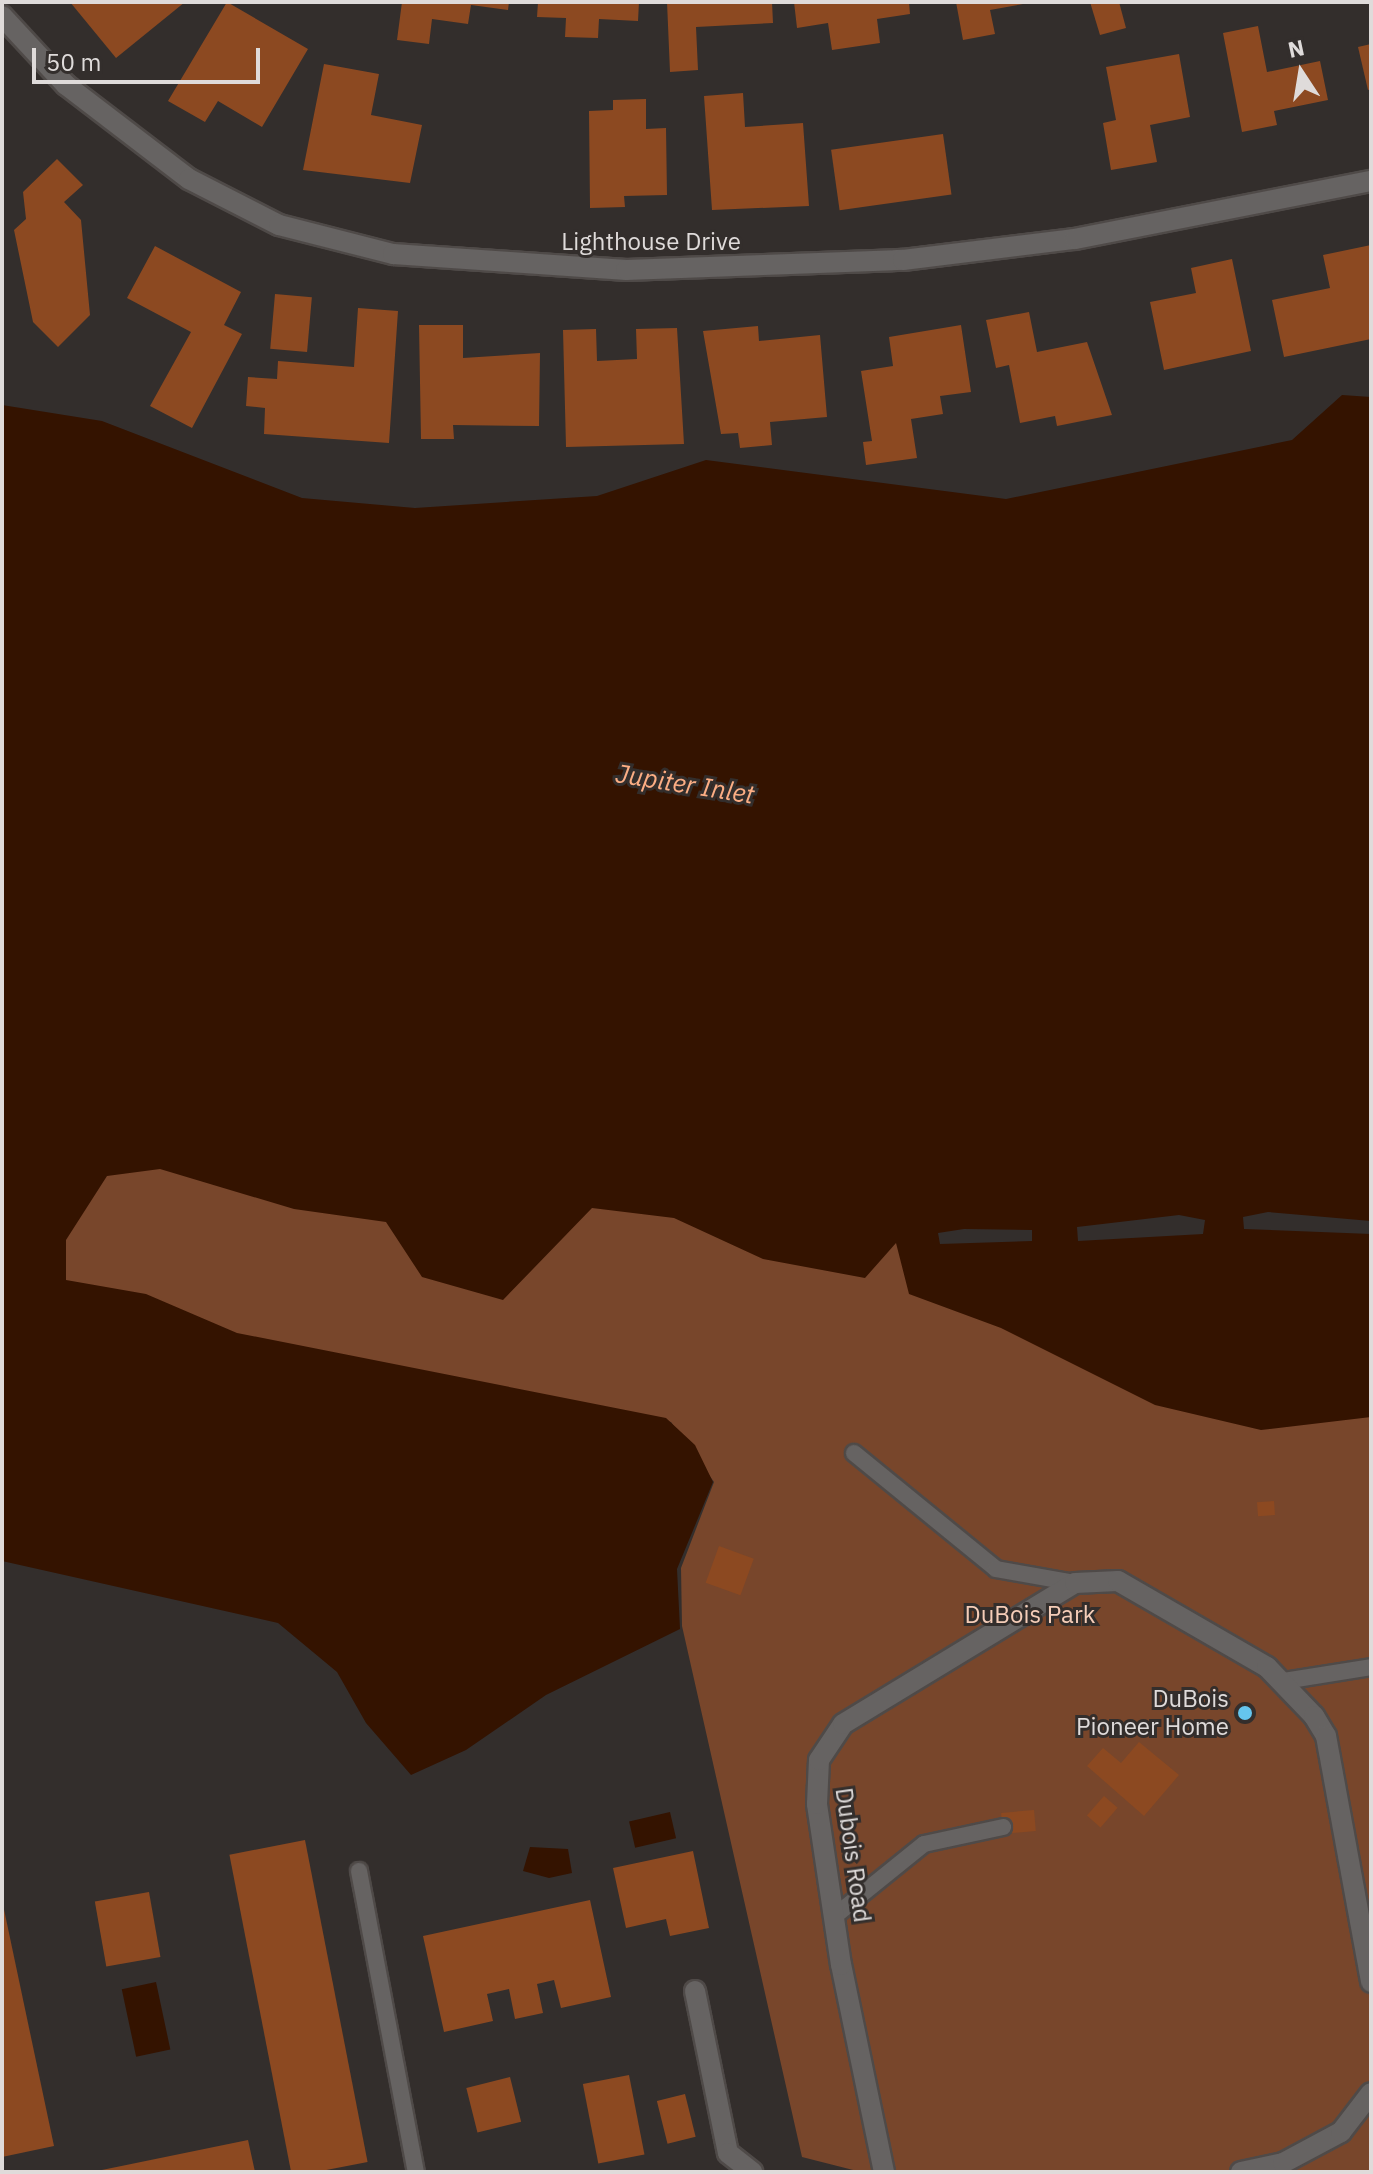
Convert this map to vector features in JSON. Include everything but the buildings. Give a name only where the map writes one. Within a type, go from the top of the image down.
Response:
[{"type":"street","name":"Lighthouse Drive","points":[[2,16],[66,85],[189,179],[279,225],[393,254],[626,270],[903,260],[1075,239],[1371,181]]},
{"type":"street","name":"Dubois Road","points":[[884,2172],[836,1915],[815,1782],[829,1739],[1075,1583],[1118,1581],[1284,1681],[1326,1736],[1370,1976]]},
{"type":"street","points":[[695,1991],[728,2153],[752,2172]]},
{"type":"street","points":[[1241,2172],[1283,2163],[1341,2132],[1371,2093]]},
{"type":"lane","name":"Dubois Road","points":[[854,1453],[996,1569],[1075,1583]]},
{"type":"lane","points":[[1284,1681],[1371,1667]]},
{"type":"lane","points":[[836,1915],[924,1844],[1003,1827]]},
{"type":"lane","points":[[359,1871],[416,2172]]},
{"type":"green space","name":"DuBois Park","points":[[158,1167],[405,1175],[896,1239],[1371,1222],[1371,2172],[861,2172],[802,2157],[682,1626],[681,1568],[714,1482],[671,1422],[181,1323],[65,1282],[61,1241],[105,1174]]},
{"type":"water","name":"Jupiter Inlet","points":[[1342,395],[1371,397],[1371,1417],[1261,1430],[1155,1405],[1001,1328],[909,1294],[896,1243],[865,1278],[763,1259],[674,1218],[592,1208],[503,1300],[422,1277],[386,1222],[294,1209],[160,1169],[107,1176],[66,1240],[66,1280],[146,1294],[237,1333],[666,1418],[695,1445],[713,1482],[677,1569],[680,1629],[546,1695],[466,1750],[411,1775],[366,1723],[337,1672],[278,1623],[2,1561],[2,405],[102,421],[302,498],[415,508],[597,496],[706,460],[1006,499],[1292,440]]},
{"type":"water","points":[[670,1812],[676,1838],[635,1848],[629,1821]]},
{"type":"water","points":[[530,1847],[568,1849],[572,1873],[549,1878],[523,1871]]},
{"type":"water","points":[[156,1982],[170,2049],[136,2057],[122,1989]]},
{"type":"pier","points":[[1268,1212],[1371,1221],[1371,1234],[1244,1229],[1243,1217]]},
{"type":"pier","points":[[1179,1215],[1205,1220],[1203,1234],[1078,1241],[1077,1227]]},
{"type":"pier","points":[[964,1229],[1032,1230],[1032,1241],[940,1244],[938,1233]]},
{"type":"place","name":"DuBois Pioneer Home","points":[[1245,1713]]}]
